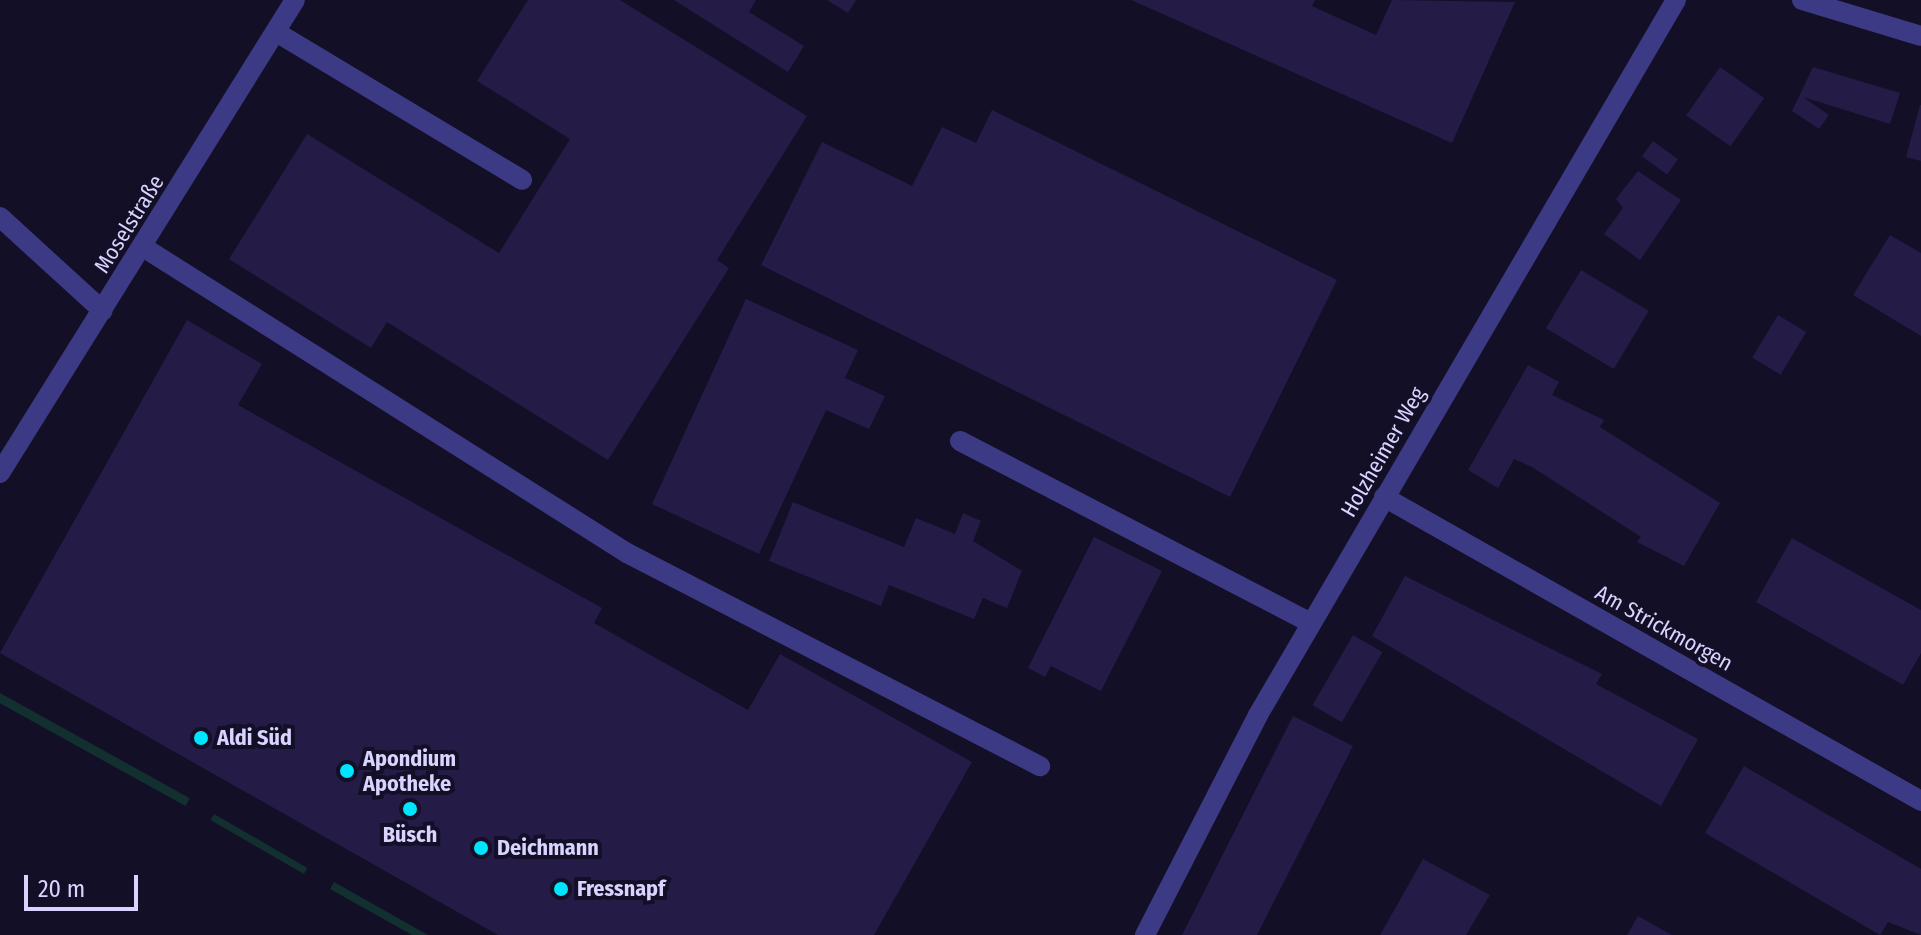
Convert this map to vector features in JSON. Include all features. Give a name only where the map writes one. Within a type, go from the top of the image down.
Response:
[{"type":"street","name":"Moselstraße","points":[[0,473],[295,0]]},
{"type":"street","name":"Holzheimer Weg","points":[[1145,935],[1225,773],[1676,0]]},
{"type":"street","points":[[1802,0],[1921,36]]},
{"type":"street","points":[[276,32],[522,180]]},
{"type":"street","points":[[0,217],[103,311]]},
{"type":"street","points":[[143,247],[627,553],[1040,766]]},
{"type":"street","points":[[960,441],[1311,623]]},
{"type":"street","name":"Am Strickmorgen","points":[[1384,497],[1921,801]]},
{"type":"green space","points":[[0,693],[190,798],[185,806],[0,703]]},
{"type":"green space","points":[[214,814],[308,868],[304,874],[211,820]]},
{"type":"green space","points":[[334,882],[428,935],[412,935],[330,889]]},
{"type":"building","points":[[528,0],[620,0],[807,116],[717,260],[729,268],[608,460],[387,322],[371,348],[229,259],[307,134],[499,253],[570,139],[477,81]]},
{"type":"building","points":[[674,0],[756,0],[749,12],[804,46],[788,72]]},
{"type":"building","points":[[827,0],[856,0],[848,13]]},
{"type":"building","points":[[1131,0],[1315,0],[1312,6],[1376,35],[1392,0],[1515,2],[1452,143]]},
{"type":"building","points":[[1720,67],[1764,98],[1730,146],[1686,115]]},
{"type":"building","points":[[1813,67],[1900,93],[1890,124],[1803,97],[1829,115],[1819,129],[1792,111]]},
{"type":"building","points":[[1921,105],[1921,161],[1906,157]]},
{"type":"building","points":[[992,110],[1337,280],[1230,497],[761,265],[822,142],[912,186],[942,127],[976,143]]},
{"type":"building","points":[[1653,141],[1678,159],[1667,175],[1642,156]]},
{"type":"building","points":[[1638,171],[1681,200],[1640,260],[1604,234],[1623,208],[1616,199]]},
{"type":"building","points":[[1890,235],[1921,253],[1921,336],[1853,295]]},
{"type":"building","points":[[1581,270],[1649,311],[1614,369],[1546,328]]},
{"type":"building","points":[[746,299],[858,350],[845,378],[885,396],[869,429],[826,410],[759,554],[652,504]]},
{"type":"building","points":[[1778,315],[1806,332],[1781,375],[1752,358]]},
{"type":"building","points":[[187,320],[262,364],[238,405],[602,608],[594,623],[748,710],[780,654],[972,762],[874,935],[498,935],[0,653]]},
{"type":"building","points":[[1528,365],[1559,382],[1552,395],[1604,420],[1600,427],[1720,503],[1684,566],[1637,542],[1641,537],[1532,467],[1514,459],[1498,488],[1468,470]]},
{"type":"building","points":[[793,502],[904,547],[916,518],[955,534],[963,513],[981,521],[973,541],[1022,571],[1007,608],[983,598],[974,619],[889,585],[881,606],[769,561]]},
{"type":"building","points":[[1094,537],[1162,571],[1101,691],[1051,666],[1045,677],[1028,668]]},
{"type":"building","points":[[1792,538],[1921,610],[1921,653],[1903,685],[1756,602]]},
{"type":"building","points":[[1405,576],[1602,674],[1596,684],[1698,739],[1661,806],[1372,636]]},
{"type":"building","points":[[1353,635],[1382,652],[1342,722],[1312,705]]},
{"type":"building","points":[[1293,716],[1353,746],[1257,935],[1182,935]]},
{"type":"building","points":[[1744,766],[1921,869],[1921,935],[1888,922],[1880,935],[1705,833]]},
{"type":"building","points":[[1423,859],[1490,895],[1466,935],[1380,935]]},
{"type":"building","points":[[1638,916],[1672,935],[1627,935]]},
{"type":"place","name":"Aldi Süd","points":[[201,738]]},
{"type":"place","name":"Apondium Apotheke","points":[[347,771]]},
{"type":"place","name":"Büsch","points":[[410,809]]},
{"type":"place","name":"Deichmann","points":[[481,848]]},
{"type":"place","name":"Fressnapf","points":[[561,889]]}]
